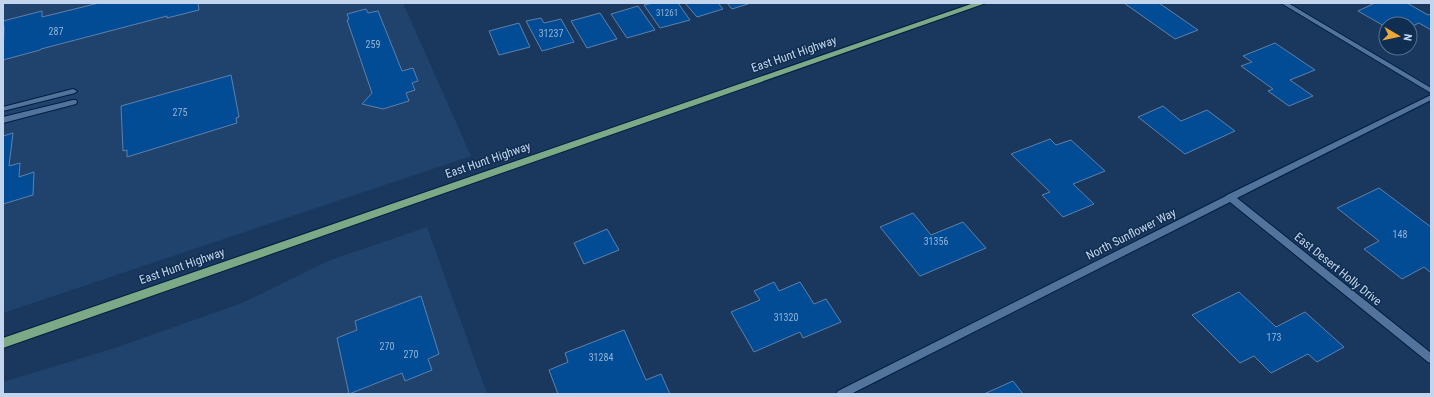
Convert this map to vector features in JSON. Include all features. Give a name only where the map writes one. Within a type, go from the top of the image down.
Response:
[{"type":"main road","name":"East Hunt Highway","points":[[3,343],[982,3]]},
{"type":"street","points":[[1284,3],[1431,91]]},
{"type":"street","points":[[3,109],[73,91]]},
{"type":"street","name":"North Sunflower Way","points":[[841,394],[1431,97]]},
{"type":"street","points":[[3,120],[73,102]]},
{"type":"street","name":"East Desert Holly Drive","points":[[1230,197],[1431,359]]},
{"type":"shaded area","points":[[3,3],[403,3],[471,156],[3,313]]},
{"type":"shaded area","points":[[427,227],[487,394],[3,394],[3,382],[115,348],[242,303],[328,261]]},
{"type":"building","points":[[99,3],[198,3],[199,10],[167,18],[167,16],[3,60],[3,21],[42,11],[42,17]]},
{"type":"building","points":[[653,3],[678,3],[690,20],[660,28],[644,5]]},
{"type":"building","points":[[685,3],[718,3],[723,9],[697,17]]},
{"type":"building","points":[[727,3],[751,3],[732,9]]},
{"type":"building","points":[[1124,3],[1159,3],[1198,30],[1175,39]]},
{"type":"building","points":[[1375,3],[1407,3],[1428,15],[1431,14],[1431,30],[1418,23],[1418,16],[1378,16],[1378,22],[1358,11]]},
{"type":"building","points":[[638,6],[655,30],[627,38],[611,14]]},
{"type":"building","points":[[366,9],[368,13],[378,11],[402,71],[413,68],[418,81],[412,83],[415,90],[406,93],[409,101],[383,109],[362,104],[372,93],[347,20],[349,19],[347,14]]},
{"type":"building","points":[[600,13],[617,39],[587,48],[571,21]]},
{"type":"building","points":[[541,18],[544,23],[561,19],[574,42],[542,51],[526,21]]},
{"type":"building","points":[[519,23],[530,47],[499,55],[489,31]]},
{"type":"building","points":[[1275,43],[1315,70],[1290,80],[1313,96],[1289,106],[1268,91],[1273,89],[1241,66],[1252,62],[1243,56]]},
{"type":"building","points":[[231,75],[239,117],[236,118],[237,123],[127,157],[127,150],[123,151],[121,106]]},
{"type":"building","points":[[1163,106],[1181,121],[1207,110],[1235,131],[1185,154],[1138,117]]},
{"type":"building","points":[[13,133],[9,166],[20,163],[19,177],[34,172],[33,195],[3,204],[3,136]]},
{"type":"building","points":[[1050,139],[1056,145],[1071,140],[1105,171],[1073,184],[1094,204],[1063,217],[1042,195],[1050,192],[1011,154]]},
{"type":"building","points":[[1379,188],[1431,227],[1431,273],[1424,267],[1402,279],[1364,249],[1379,241],[1337,208]]},
{"type":"building","points":[[913,213],[931,235],[963,222],[986,248],[920,276],[880,227]]},
{"type":"building","points":[[607,229],[619,250],[584,264],[574,243]]},
{"type":"building","points":[[774,282],[779,291],[800,282],[814,304],[826,299],[841,322],[803,338],[800,332],[754,352],[731,312],[760,300],[754,291]]},
{"type":"building","points":[[1239,292],[1276,327],[1305,312],[1344,347],[1317,362],[1308,354],[1271,373],[1254,356],[1240,363],[1192,315]]},
{"type":"building","points":[[421,296],[439,354],[428,359],[432,370],[405,381],[402,373],[349,394],[337,338],[357,330],[355,321]]},
{"type":"building","points":[[624,330],[646,380],[661,374],[670,394],[558,394],[549,370],[568,362],[565,353]]},
{"type":"building","points":[[1013,381],[1023,394],[984,394]]}]
